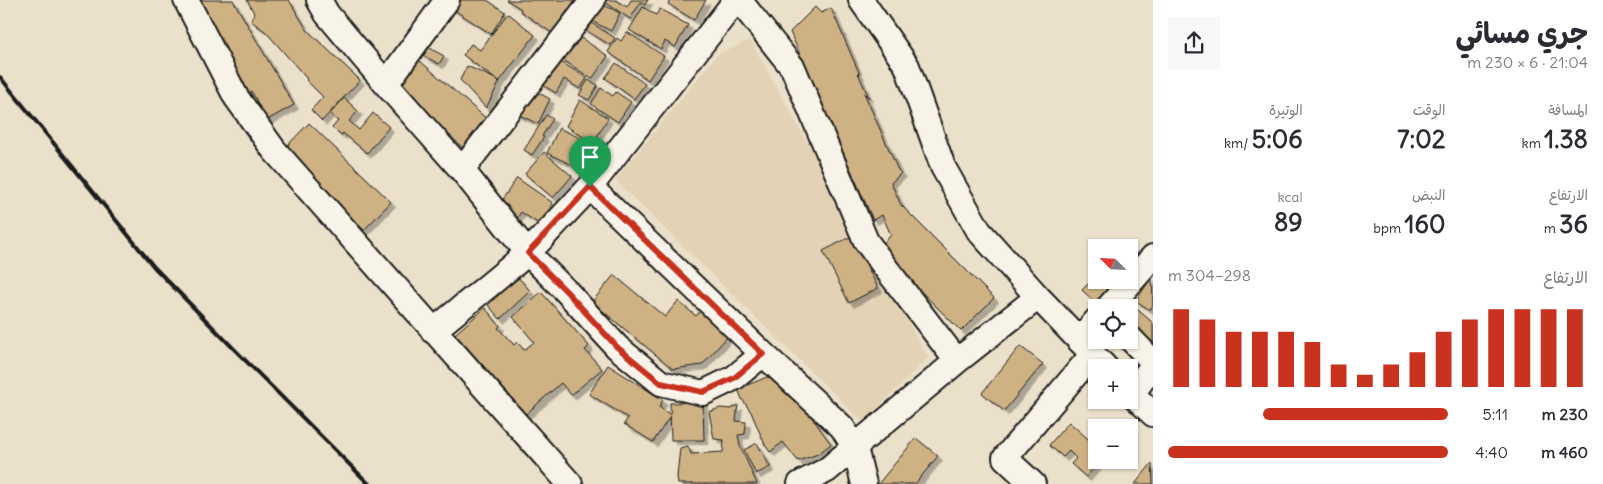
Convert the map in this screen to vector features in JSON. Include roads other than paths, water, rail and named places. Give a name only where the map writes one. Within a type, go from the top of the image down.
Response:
[{"type":"street","points":[[186,0],[236,97],[274,150],[566,480],[589,484]]},
{"type":"street","points":[[319,0],[327,14],[462,170],[528,253],[567,292],[617,347],[661,383],[703,392],[734,378],[763,354]]},
{"type":"street","points":[[386,84],[447,0]]},
{"type":"street","points":[[462,170],[593,0]]},
{"type":"street","points":[[433,330],[528,253],[590,187],[736,0]]},
{"type":"street","points":[[740,0],[793,68],[866,241],[957,361]]},
{"type":"street","points":[[861,0],[907,66],[942,167],[979,231],[1038,297],[1093,354],[1005,458],[1033,484]]},
{"type":"street","points":[[590,187],[763,354],[842,427],[855,448],[864,484]]},
{"type":"street","points":[[1116,299],[1153,257]]},
{"type":"street","points":[[800,484],[827,470],[855,448],[957,361],[1038,297]]},
{"type":"street","points":[[1138,347],[1153,363],[1138,383]]},
{"type":"street","points":[[1138,400],[1153,414]]},
{"type":"railway","points":[[0,77],[154,267],[369,484]]}]
